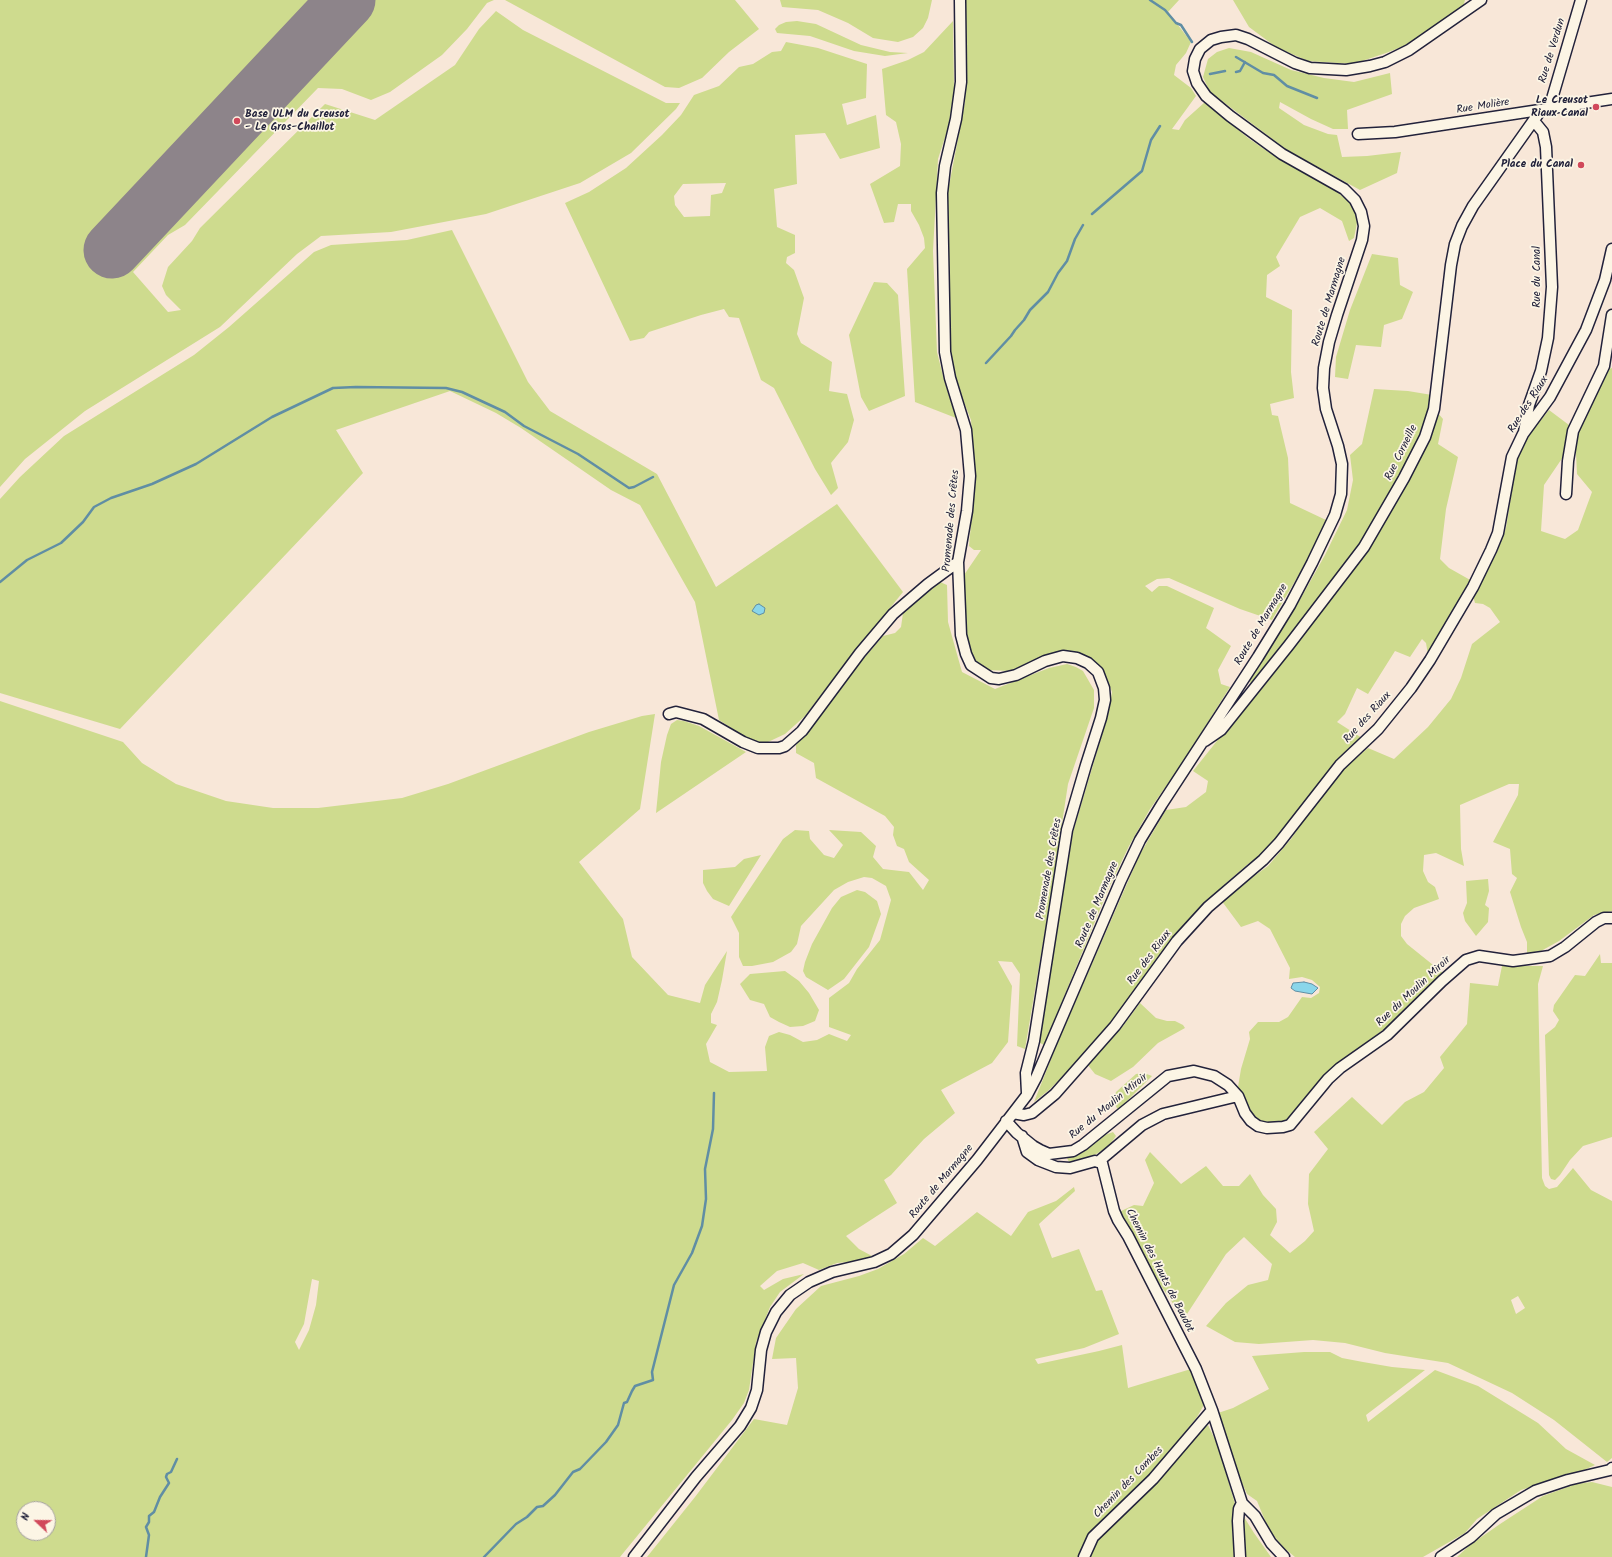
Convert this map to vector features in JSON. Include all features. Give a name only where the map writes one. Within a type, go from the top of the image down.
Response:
[{"type":"street","name":"Promenade des Crêtes","points":[[960,0],[961,82],[956,119],[945,166],[942,193],[945,352],[950,378],[966,430],[970,476],[967,511],[958,562],[961,635],[966,654],[971,665],[990,678],[999,679],[1016,675],[1045,661],[1063,656],[1077,658],[1088,663],[1098,672],[1104,688],[1105,700],[1101,718],[1067,830],[1034,1041],[1026,1073],[1027,1095]]},
{"type":"street","name":"Route de Marmagne","points":[[634,1557],[692,1483],[740,1426],[750,1408],[757,1390],[760,1350],[766,1332],[776,1312],[790,1294],[809,1282],[832,1272],[874,1262],[891,1254],[913,1235],[977,1160],[1027,1095],[1036,1078],[1121,880],[1140,840],[1290,606],[1335,515],[1341,494],[1342,464],[1326,409],[1323,388],[1324,368],[1337,315],[1362,240],[1364,226],[1361,212],[1355,200],[1344,189],[1282,154],[1230,116],[1206,96],[1197,83],[1193,71],[1195,59],[1200,50],[1211,40],[1221,36],[1236,35],[1248,39],[1290,61],[1310,68],[1346,70],[1370,66],[1385,62],[1409,50],[1481,0]]},
{"type":"street","name":"Rue de Verdun","points":[[1545,110],[1581,0]]},
{"type":"street","name":"Rue Molière","points":[[1358,134],[1395,132],[1612,99]]},
{"type":"street","name":"Rue Corneille","points":[[1202,743],[1220,730],[1294,639],[1364,547],[1404,478],[1425,438],[1434,408],[1454,244],[1462,226],[1474,206],[1534,121],[1545,110]]},
{"type":"street","name":"Rue du Canal","points":[[1523,434],[1529,405],[1541,371],[1548,338],[1552,287],[1546,147],[1542,132],[1534,121]]},
{"type":"street","name":"Rue des Riaux","points":[[1013,1113],[1024,1115],[1032,1113],[1055,1094],[1114,1026],[1177,941],[1208,907],[1263,860],[1279,843],[1340,765],[1378,728],[1411,688],[1430,660],[1473,587],[1496,538],[1512,457],[1523,434],[1550,397],[1586,330],[1605,280],[1612,250]]},
{"type":"street","points":[[1566,494],[1568,461],[1573,431],[1604,366],[1612,315]]},
{"type":"street","points":[[669,714],[676,712],[703,719],[743,742],[758,748],[779,748],[785,746],[802,731],[860,653],[893,614],[928,584],[958,562]]},
{"type":"street","name":"Rue du Moulin Miroir","points":[[1006,1121],[1033,1146],[1049,1154],[1073,1151],[1088,1141],[1157,1083],[1168,1076],[1177,1073],[1194,1071],[1214,1076],[1228,1085],[1238,1096],[1245,1113],[1251,1121],[1258,1126],[1275,1128],[1290,1125],[1336,1072],[1364,1050],[1387,1035],[1442,981],[1466,960],[1479,956],[1513,961],[1550,956],[1565,947],[1596,922],[1604,918],[1612,918]]},
{"type":"street","points":[[1022,1136],[1027,1152],[1038,1160],[1056,1166],[1070,1168],[1095,1161],[1098,1162],[1142,1126],[1163,1114],[1238,1096]]},
{"type":"street","name":"Chemin des Hauts de Baudot","points":[[1098,1162],[1102,1162],[1114,1211],[1118,1220],[1138,1255],[1196,1369],[1212,1410]]},
{"type":"street","points":[[1212,1410],[1242,1502],[1254,1516],[1271,1543],[1284,1557]]},
{"type":"street","name":"Chemin des Combes","points":[[1084,1557],[1093,1536],[1153,1479],[1212,1410]]},
{"type":"street","points":[[1441,1557],[1471,1536],[1496,1514],[1535,1491],[1568,1480],[1611,1470]]},
{"type":"street","points":[[1240,1557],[1239,1509],[1242,1502]]},
{"type":"green space","points":[[0,0],[494,0],[487,3],[467,29],[442,55],[390,92],[371,100],[342,89],[318,88],[185,225],[168,235],[133,272],[168,312],[181,310],[166,295],[162,286],[168,267],[192,241],[200,228],[325,104],[375,120],[455,65],[479,29],[496,11],[523,30],[666,103],[680,103],[676,109],[631,153],[580,183],[486,214],[391,232],[321,236],[297,254],[220,327],[85,411],[25,459],[0,487]]},
{"type":"green space","points":[[505,0],[735,0],[759,29],[729,52],[702,78],[679,88],[665,87]]},
{"type":"green space","points":[[780,0],[932,0],[928,18],[923,28],[913,37],[898,42],[873,38],[848,23],[818,10],[782,7]]},
{"type":"green space","points":[[965,0],[1179,0],[1168,12],[1191,42],[1186,53],[1176,65],[1174,75],[1191,88],[1196,96],[1172,129],[1179,130],[1185,120],[1205,102],[1248,138],[1280,160],[1332,188],[1347,200],[1355,209],[1357,223],[1354,238],[1349,241],[1342,221],[1320,208],[1300,217],[1276,257],[1280,266],[1267,275],[1266,297],[1292,310],[1291,372],[1294,398],[1270,404],[1272,415],[1278,416],[1288,458],[1290,503],[1326,520],[1301,571],[1272,620],[1240,609],[1169,578],[1157,579],[1145,586],[1152,592],[1159,586],[1167,586],[1214,608],[1206,628],[1231,646],[1218,670],[1221,684],[1230,687],[1181,765],[1150,809],[1129,846],[1108,890],[1044,1045],[1038,1042],[1073,832],[1108,715],[1112,692],[1107,679],[1098,666],[1084,655],[1065,651],[1050,655],[1009,671],[989,670],[972,661],[966,637],[962,578],[981,550],[974,550],[969,546],[975,481],[971,420],[956,382],[949,353],[948,191],[965,102]]},
{"type":"green space","points":[[1233,0],[1465,0],[1463,7],[1404,46],[1353,64],[1308,61],[1276,47],[1249,27]]},
{"type":"green space","points":[[797,21],[816,24],[861,45],[890,52],[908,53],[885,56],[854,51],[810,36],[777,33],[775,29],[779,25],[786,22]]},
{"type":"green space","points":[[953,21],[954,89],[949,125],[938,159],[933,251],[937,352],[956,418],[915,402],[907,269],[925,248],[924,238],[911,211],[911,204],[898,204],[894,222],[884,223],[870,184],[900,166],[901,144],[896,122],[886,115],[882,69],[908,60],[924,52]]},
{"type":"green space","points":[[786,42],[818,48],[867,64],[866,98],[842,104],[847,125],[876,115],[880,148],[840,159],[825,133],[795,135],[797,184],[774,189],[777,227],[795,235],[795,253],[787,257],[786,263],[794,270],[804,298],[797,334],[801,343],[832,362],[829,391],[847,394],[854,420],[848,442],[831,463],[838,488],[831,495],[815,469],[774,388],[761,380],[739,318],[729,317],[724,309],[649,332],[644,338],[630,341],[565,203],[589,192],[626,168],[662,135],[681,115],[694,95],[719,86],[739,67],[753,64],[772,52],[781,51]],"holes":[[[726,183],[722,193],[711,195],[710,216],[684,217],[675,205],[674,196],[683,184]]]},
{"type":"green space","points":[[1229,48],[1251,52],[1291,70],[1324,78],[1354,82],[1390,73],[1392,94],[1347,110],[1348,129],[1333,129],[1280,102],[1279,108],[1304,125],[1328,134],[1337,135],[1342,157],[1401,152],[1397,173],[1360,190],[1287,150],[1210,92],[1203,77],[1208,59],[1217,52]]},
{"type":"green space","points":[[452,230],[528,382],[550,411],[657,474],[716,587],[837,504],[903,592],[846,662],[805,716],[785,734],[768,742],[754,743],[719,720],[695,602],[640,505],[611,490],[521,428],[496,413],[450,391],[336,430],[363,473],[120,729],[0,693],[0,499],[20,477],[64,436],[194,355],[229,327],[314,252],[331,245],[407,240]]},
{"type":"green space","points":[[1372,254],[1398,258],[1400,285],[1413,292],[1402,319],[1384,325],[1381,347],[1356,345],[1348,379],[1335,377],[1336,357],[1350,310]]},
{"type":"green space","points":[[874,282],[887,283],[898,295],[905,396],[869,411],[861,397],[849,335]]},
{"type":"green space","points":[[1612,368],[1612,911],[1594,915],[1559,941],[1541,951],[1527,953],[1527,942],[1510,892],[1517,878],[1512,874],[1510,849],[1493,842],[1518,795],[1519,784],[1509,784],[1460,805],[1461,849],[1464,866],[1436,853],[1424,855],[1423,871],[1428,882],[1435,887],[1439,899],[1414,908],[1405,916],[1401,924],[1401,936],[1407,944],[1443,973],[1386,1028],[1332,1067],[1289,1120],[1273,1125],[1255,1119],[1238,1087],[1241,1069],[1250,1039],[1249,1032],[1258,1022],[1279,1022],[1288,1017],[1302,997],[1311,998],[1319,993],[1320,987],[1312,980],[1302,977],[1289,979],[1290,968],[1270,929],[1258,921],[1241,927],[1221,900],[1268,866],[1291,839],[1323,792],[1342,770],[1368,748],[1394,759],[1428,727],[1451,699],[1461,678],[1472,644],[1500,622],[1490,608],[1483,604],[1475,603],[1473,596],[1497,552],[1506,528],[1517,458],[1527,437],[1549,410],[1569,425],[1563,457],[1544,485],[1541,531],[1565,539],[1578,530],[1592,492],[1577,474],[1575,433],[1599,381],[1609,369]]},
{"type":"green space","points":[[1374,389],[1408,391],[1432,395],[1431,407],[1414,451],[1362,546],[1252,685],[1248,679],[1297,605],[1325,555],[1347,510],[1353,480],[1350,455],[1362,444]]},
{"type":"green space","points":[[1437,412],[1443,419],[1438,444],[1458,457],[1446,509],[1440,559],[1449,568],[1472,581],[1428,655],[1426,643],[1422,639],[1410,657],[1395,651],[1368,694],[1357,688],[1345,714],[1337,722],[1362,738],[1299,810],[1263,855],[1248,864],[1226,883],[1188,921],[1163,953],[1116,1020],[1049,1090],[1034,1102],[1057,1044],[1140,854],[1166,810],[1186,807],[1206,792],[1208,781],[1193,771],[1361,560],[1379,533],[1421,457],[1430,436]]},
{"type":"green space","points":[[940,582],[947,585],[948,622],[962,672],[995,689],[1049,668],[1067,664],[1083,671],[1094,690],[1094,708],[1068,784],[1025,1049],[1017,1046],[1020,974],[1012,962],[998,961],[1012,986],[1008,1042],[992,1063],[941,1090],[955,1113],[924,1139],[891,1175],[884,1180],[897,1203],[846,1236],[859,1249],[872,1256],[858,1261],[837,1263],[819,1270],[803,1263],[777,1271],[760,1286],[764,1290],[783,1279],[804,1274],[780,1292],[770,1307],[756,1342],[749,1390],[744,1403],[732,1420],[620,1557],[0,1557],[0,701],[123,742],[142,763],[176,784],[226,801],[273,808],[318,808],[402,798],[448,784],[589,732],[642,716],[655,714],[640,809],[579,862],[623,919],[632,957],[668,995],[700,1003],[705,985],[727,951],[717,1002],[711,1014],[711,1023],[717,1025],[706,1044],[710,1062],[729,1072],[767,1071],[765,1047],[769,1036],[779,1032],[790,1035],[803,1042],[817,1040],[829,1034],[847,1041],[851,1035],[829,1027],[829,998],[849,983],[857,969],[880,940],[891,900],[886,886],[872,878],[864,877],[848,882],[834,890],[801,926],[797,944],[791,952],[773,962],[743,966],[739,957],[739,933],[731,917],[783,839],[795,830],[809,831],[810,839],[824,855],[834,858],[843,845],[829,830],[861,832],[876,846],[873,857],[883,869],[909,872],[923,890],[929,880],[909,862],[904,849],[897,846],[893,835],[894,827],[885,816],[816,778],[814,763],[796,753],[796,745],[858,665],[883,636],[895,633],[901,627],[903,613]],"holes":[[[312,1279],[319,1281],[316,1305],[309,1330],[299,1350],[295,1342],[304,1324]]]},
{"type":"green space","points":[[677,720],[699,726],[746,752],[656,813],[661,762],[667,735],[671,724]]},
{"type":"green space","points":[[761,855],[729,906],[713,899],[703,883],[703,870],[735,867],[744,859]]},
{"type":"green space","points":[[1488,879],[1489,891],[1485,905],[1489,908],[1488,922],[1476,936],[1465,921],[1463,913],[1467,903],[1466,881]]},
{"type":"green space","points":[[857,890],[865,892],[877,901],[881,914],[869,947],[844,979],[828,990],[806,977],[803,971],[805,962],[812,944],[832,908],[841,897]]},
{"type":"green space","points":[[1600,954],[1601,963],[1612,963],[1612,1137],[1583,1146],[1555,1180],[1551,1179],[1549,1175],[1545,1035],[1555,1027],[1559,1020],[1553,1011],[1554,1005],[1575,975],[1585,976]]},
{"type":"green space","points":[[1502,966],[1543,966],[1538,984],[1542,1178],[1545,1186],[1549,1189],[1557,1187],[1573,1168],[1591,1190],[1612,1201],[1612,1458],[1607,1462],[1554,1420],[1512,1393],[1448,1363],[1385,1353],[1345,1343],[1313,1340],[1259,1344],[1235,1342],[1206,1326],[1226,1303],[1248,1285],[1268,1280],[1272,1264],[1244,1237],[1226,1254],[1187,1314],[1174,1305],[1155,1277],[1119,1212],[1134,1205],[1143,1206],[1154,1183],[1145,1160],[1150,1152],[1181,1184],[1206,1166],[1223,1186],[1239,1186],[1250,1174],[1263,1195],[1276,1209],[1277,1222],[1270,1235],[1290,1253],[1305,1241],[1314,1231],[1308,1204],[1309,1174],[1328,1149],[1314,1132],[1352,1097],[1382,1125],[1405,1102],[1424,1092],[1444,1068],[1440,1057],[1467,1024],[1470,983],[1498,986]],"holes":[[[1518,1296],[1525,1308],[1516,1314],[1511,1300]]]},
{"type":"green space","points":[[785,971],[799,981],[809,993],[819,1010],[815,1021],[803,1026],[790,1027],[779,1022],[770,1017],[764,1004],[750,1000],[740,984],[750,974]]},
{"type":"green space","points":[[1140,1003],[1156,1018],[1167,1021],[1175,1021],[1183,1025],[1185,1028],[1158,1043],[1133,1067],[1111,1081],[1095,1074],[1087,1064],[1123,1026]]},
{"type":"green space","points":[[1144,1073],[1152,1076],[1118,1110],[1113,1101],[1116,1092],[1136,1074]]},
{"type":"green space","points":[[1113,1132],[1116,1136],[1108,1147],[1091,1157],[1069,1162],[1067,1158],[1075,1156],[1105,1135]]},
{"type":"green space","points":[[1074,1187],[1075,1191],[1039,1224],[1052,1258],[1079,1249],[1096,1291],[1102,1290],[1119,1334],[1084,1348],[1035,1359],[1038,1364],[1122,1345],[1128,1388],[1191,1369],[1205,1403],[1197,1417],[1159,1465],[1119,1506],[1080,1557],[647,1557],[754,1419],[787,1425],[798,1388],[796,1358],[772,1359],[776,1338],[796,1309],[821,1286],[859,1276],[878,1269],[904,1254],[923,1238],[935,1246],[977,1212],[1011,1236],[1028,1212],[1056,1201]]},
{"type":"green space","points":[[1304,1352],[1330,1352],[1342,1358],[1363,1362],[1392,1367],[1425,1370],[1366,1415],[1368,1422],[1435,1370],[1478,1386],[1538,1423],[1566,1449],[1595,1465],[1582,1471],[1521,1490],[1477,1519],[1465,1533],[1423,1557],[1295,1557],[1284,1548],[1269,1530],[1257,1501],[1247,1494],[1234,1465],[1218,1413],[1233,1408],[1269,1389],[1252,1356]]},
{"type":"green space","points":[[1208,1425],[1218,1446],[1235,1504],[1232,1527],[1234,1557],[1089,1557],[1098,1540],[1139,1501],[1200,1430]]},
{"type":"green space","points":[[1592,1482],[1612,1487],[1612,1557],[1457,1557],[1470,1545],[1543,1496],[1576,1484]]},
{"type":"green space","points":[[1244,1517],[1271,1557],[1246,1557],[1243,1529]]},
{"type":"water","points":[[759,604],[765,608],[764,613],[759,615],[752,611],[756,605]]},
{"type":"water","points":[[1304,982],[1312,984],[1318,988],[1312,994],[1295,991],[1291,988],[1293,983]]},
{"type":"waterway","points":[[1150,0],[1165,10],[1176,23],[1181,25],[1192,42]]},
{"type":"waterway","points":[[1236,57],[1263,73],[1274,75],[1287,86],[1317,98]]},
{"type":"waterway","points":[[1236,72],[1240,71],[1245,62]]},
{"type":"waterway","points":[[1210,74],[1225,71]]},
{"type":"waterway","points":[[1092,214],[1142,171],[1151,140],[1160,126]]},
{"type":"waterway","points":[[986,363],[1011,336],[1030,310],[1048,292],[1058,273],[1067,261],[1075,239],[1083,225]]},
{"type":"waterway","points":[[0,582],[27,560],[61,543],[83,522],[94,507],[111,498],[152,484],[196,464],[272,417],[333,388],[446,388],[462,392],[505,412],[524,426],[578,454],[629,488],[653,477]]},
{"type":"waterway","points":[[484,1557],[516,1524],[527,1517],[537,1507],[543,1506],[555,1495],[573,1472],[580,1469],[606,1442],[618,1425],[624,1403],[627,1402],[635,1386],[653,1380],[652,1372],[674,1285],[692,1253],[702,1226],[706,1199],[705,1169],[713,1129],[714,1093]]},
{"type":"waterway","points":[[146,1557],[149,1535],[146,1527],[149,1522],[149,1516],[154,1512],[160,1497],[169,1483],[166,1477],[167,1474],[171,1472],[177,1459]]},
{"type":"runway","points":[[112,250],[347,0]]},
{"type":"place","name":"Le Creusot Riaux Canal","points":[[1596,107]]},
{"type":"place","name":"Base ULM du Creusot - Le Gros-Chaillot","points":[[237,121]]},
{"type":"place","name":"Place du Canal","points":[[1581,165]]}]
